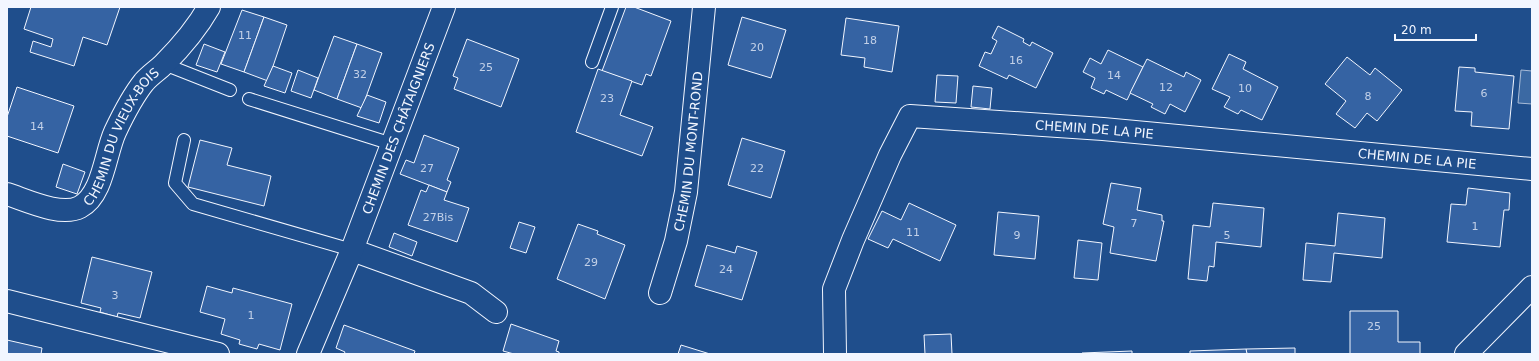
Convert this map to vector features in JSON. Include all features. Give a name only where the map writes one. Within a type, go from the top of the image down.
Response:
[{"type":"street","name":"CHEMIN DU VIEUX-BOIS","points":[[7,194],[59,210],[75,209],[88,202],[96,189],[114,134],[134,97],[144,82],[164,64],[189,37],[209,7]]},
{"type":"street","name":"CHEMIN DES CHÂTAIGNIERS","points":[[308,354],[352,250],[444,7]]},
{"type":"street","name":"CHEMIN DU MONT-ROND","points":[[660,293],[676,241],[686,192],[704,7]]},
{"type":"street","name":"CHEMIN DE LA PIE","points":[[836,354],[834,289],[853,240],[890,155],[910,116],[1119,130],[1532,169]]},
{"type":"street","points":[[352,250],[471,293],[496,312]]},
{"type":"street","points":[[1466,354],[1532,287]]},
{"type":"street","points":[[7,301],[218,354]]},
{"type":"lane","points":[[592,62],[612,7]]},
{"type":"lane","points":[[164,64],[230,90]]},
{"type":"lane","points":[[249,99],[392,144]]},
{"type":"lane","points":[[184,140],[175,183],[193,204],[352,250]]},
{"type":"water","points":[[1521,70],[1532,71],[1532,104],[1518,103]]},
{"type":"building","points":[[31,7],[120,7],[107,45],[83,37],[74,66],[30,52],[33,41],[51,47],[53,39],[24,29]]},
{"type":"building","points":[[626,7],[634,7],[671,21],[651,76],[646,74],[642,85],[602,71]]},
{"type":"building","points":[[242,10],[264,17],[244,72],[221,64]]},
{"type":"building","points":[[264,17],[287,25],[268,81],[244,72]]},
{"type":"building","points":[[742,17],[786,30],[771,78],[728,65]]},
{"type":"building","points":[[846,18],[899,26],[892,72],[864,67],[865,58],[841,55]]},
{"type":"building","points":[[998,26],[1024,39],[1023,42],[1030,46],[1032,42],[1053,53],[1036,88],[1009,75],[1007,79],[979,66],[985,52],[991,54],[997,41],[992,38]]},
{"type":"building","points":[[334,36],[357,44],[337,99],[314,90]]},
{"type":"building","points":[[467,39],[519,59],[501,107],[454,89],[458,78],[453,76]]},
{"type":"building","points":[[204,44],[225,52],[217,72],[196,65]]},
{"type":"building","points":[[357,44],[382,53],[362,108],[337,99]]},
{"type":"building","points":[[1108,50],[1143,67],[1127,100],[1106,90],[1104,94],[1091,88],[1095,78],[1083,72],[1090,58],[1101,64]]},
{"type":"building","points":[[1229,54],[1246,62],[1243,69],[1278,87],[1262,120],[1241,110],[1238,114],[1224,107],[1230,97],[1212,89]]},
{"type":"building","points":[[1347,57],[1370,75],[1375,68],[1402,90],[1377,121],[1367,113],[1355,128],[1336,114],[1346,101],[1325,84]]},
{"type":"building","points":[[1147,59],[1184,77],[1186,72],[1201,80],[1185,112],[1170,104],[1165,114],[1151,107],[1153,104],[1130,93]]},
{"type":"building","points":[[273,66],[292,73],[285,93],[264,86]]},
{"type":"building","points":[[1459,67],[1475,68],[1475,72],[1514,76],[1509,129],[1471,126],[1472,112],[1455,111]]},
{"type":"building","points":[[598,69],[632,81],[620,115],[653,127],[642,156],[576,132]]},
{"type":"building","points":[[298,70],[318,78],[311,98],[291,91]]},
{"type":"building","points":[[937,75],[958,76],[956,103],[935,102]]},
{"type":"building","points":[[973,86],[992,88],[990,109],[971,107]]},
{"type":"building","points":[[17,87],[74,106],[58,153],[7,136],[7,117]]},
{"type":"building","points":[[367,95],[386,102],[379,123],[357,116]]},
{"type":"building","points":[[424,135],[459,148],[447,180],[451,182],[447,192],[400,174],[406,160],[414,163]]},
{"type":"building","points":[[742,138],[785,151],[771,198],[728,185]]},
{"type":"building","points":[[200,140],[232,148],[227,165],[271,176],[264,206],[188,187]]},
{"type":"building","points":[[63,164],[85,172],[77,194],[56,187]]},
{"type":"building","points":[[1111,183],[1141,188],[1137,210],[1162,215],[1162,221],[1164,221],[1156,261],[1110,253],[1114,227],[1103,224]]},
{"type":"building","points":[[429,185],[447,192],[444,200],[469,208],[457,242],[408,225],[421,190],[426,192]]},
{"type":"building","points":[[1468,188],[1510,193],[1509,210],[1504,210],[1500,247],[1447,242],[1451,204],[1466,205]]},
{"type":"building","points":[[909,203],[956,225],[940,261],[893,239],[888,248],[868,239],[882,211],[901,220]]},
{"type":"building","points":[[1213,203],[1264,208],[1261,247],[1216,242],[1214,267],[1209,266],[1207,281],[1188,279],[1193,225],[1210,227]]},
{"type":"building","points":[[998,212],[1039,216],[1035,259],[994,255]]},
{"type":"building","points":[[1338,213],[1385,218],[1382,258],[1334,253],[1331,282],[1303,280],[1306,243],[1335,246]]},
{"type":"building","points":[[519,222],[535,227],[526,253],[510,248]]},
{"type":"building","points":[[578,224],[598,231],[597,234],[625,245],[605,299],[557,279]]},
{"type":"building","points":[[394,233],[417,242],[412,256],[389,247]]},
{"type":"building","points":[[1078,240],[1102,243],[1098,280],[1074,278]]},
{"type":"building","points":[[707,245],[735,253],[737,246],[757,252],[742,300],[695,286]]},
{"type":"building","points":[[92,257],[152,272],[140,318],[118,313],[117,317],[100,312],[101,308],[81,303]]},
{"type":"building","points":[[207,286],[232,293],[233,288],[292,304],[280,350],[259,344],[257,349],[239,344],[240,340],[221,334],[225,319],[200,312]]},
{"type":"building","points":[[1350,311],[1398,311],[1398,342],[1420,342],[1420,354],[1350,354]]},
{"type":"building","points":[[511,324],[559,341],[556,351],[559,352],[559,354],[514,354],[503,351]]},
{"type":"building","points":[[344,325],[415,351],[414,354],[344,354],[345,352],[336,348]]},
{"type":"building","points":[[951,334],[952,354],[925,354],[924,335]]},
{"type":"building","points":[[7,340],[42,348],[41,354],[7,354]]},
{"type":"building","points":[[681,345],[710,354],[678,354]]},
{"type":"building","points":[[1295,348],[1295,354],[1247,354],[1246,349]]},
{"type":"building","points":[[1246,349],[1247,354],[1190,354],[1190,351]]},
{"type":"building","points":[[1132,351],[1132,354],[1082,354],[1082,353]]}]
